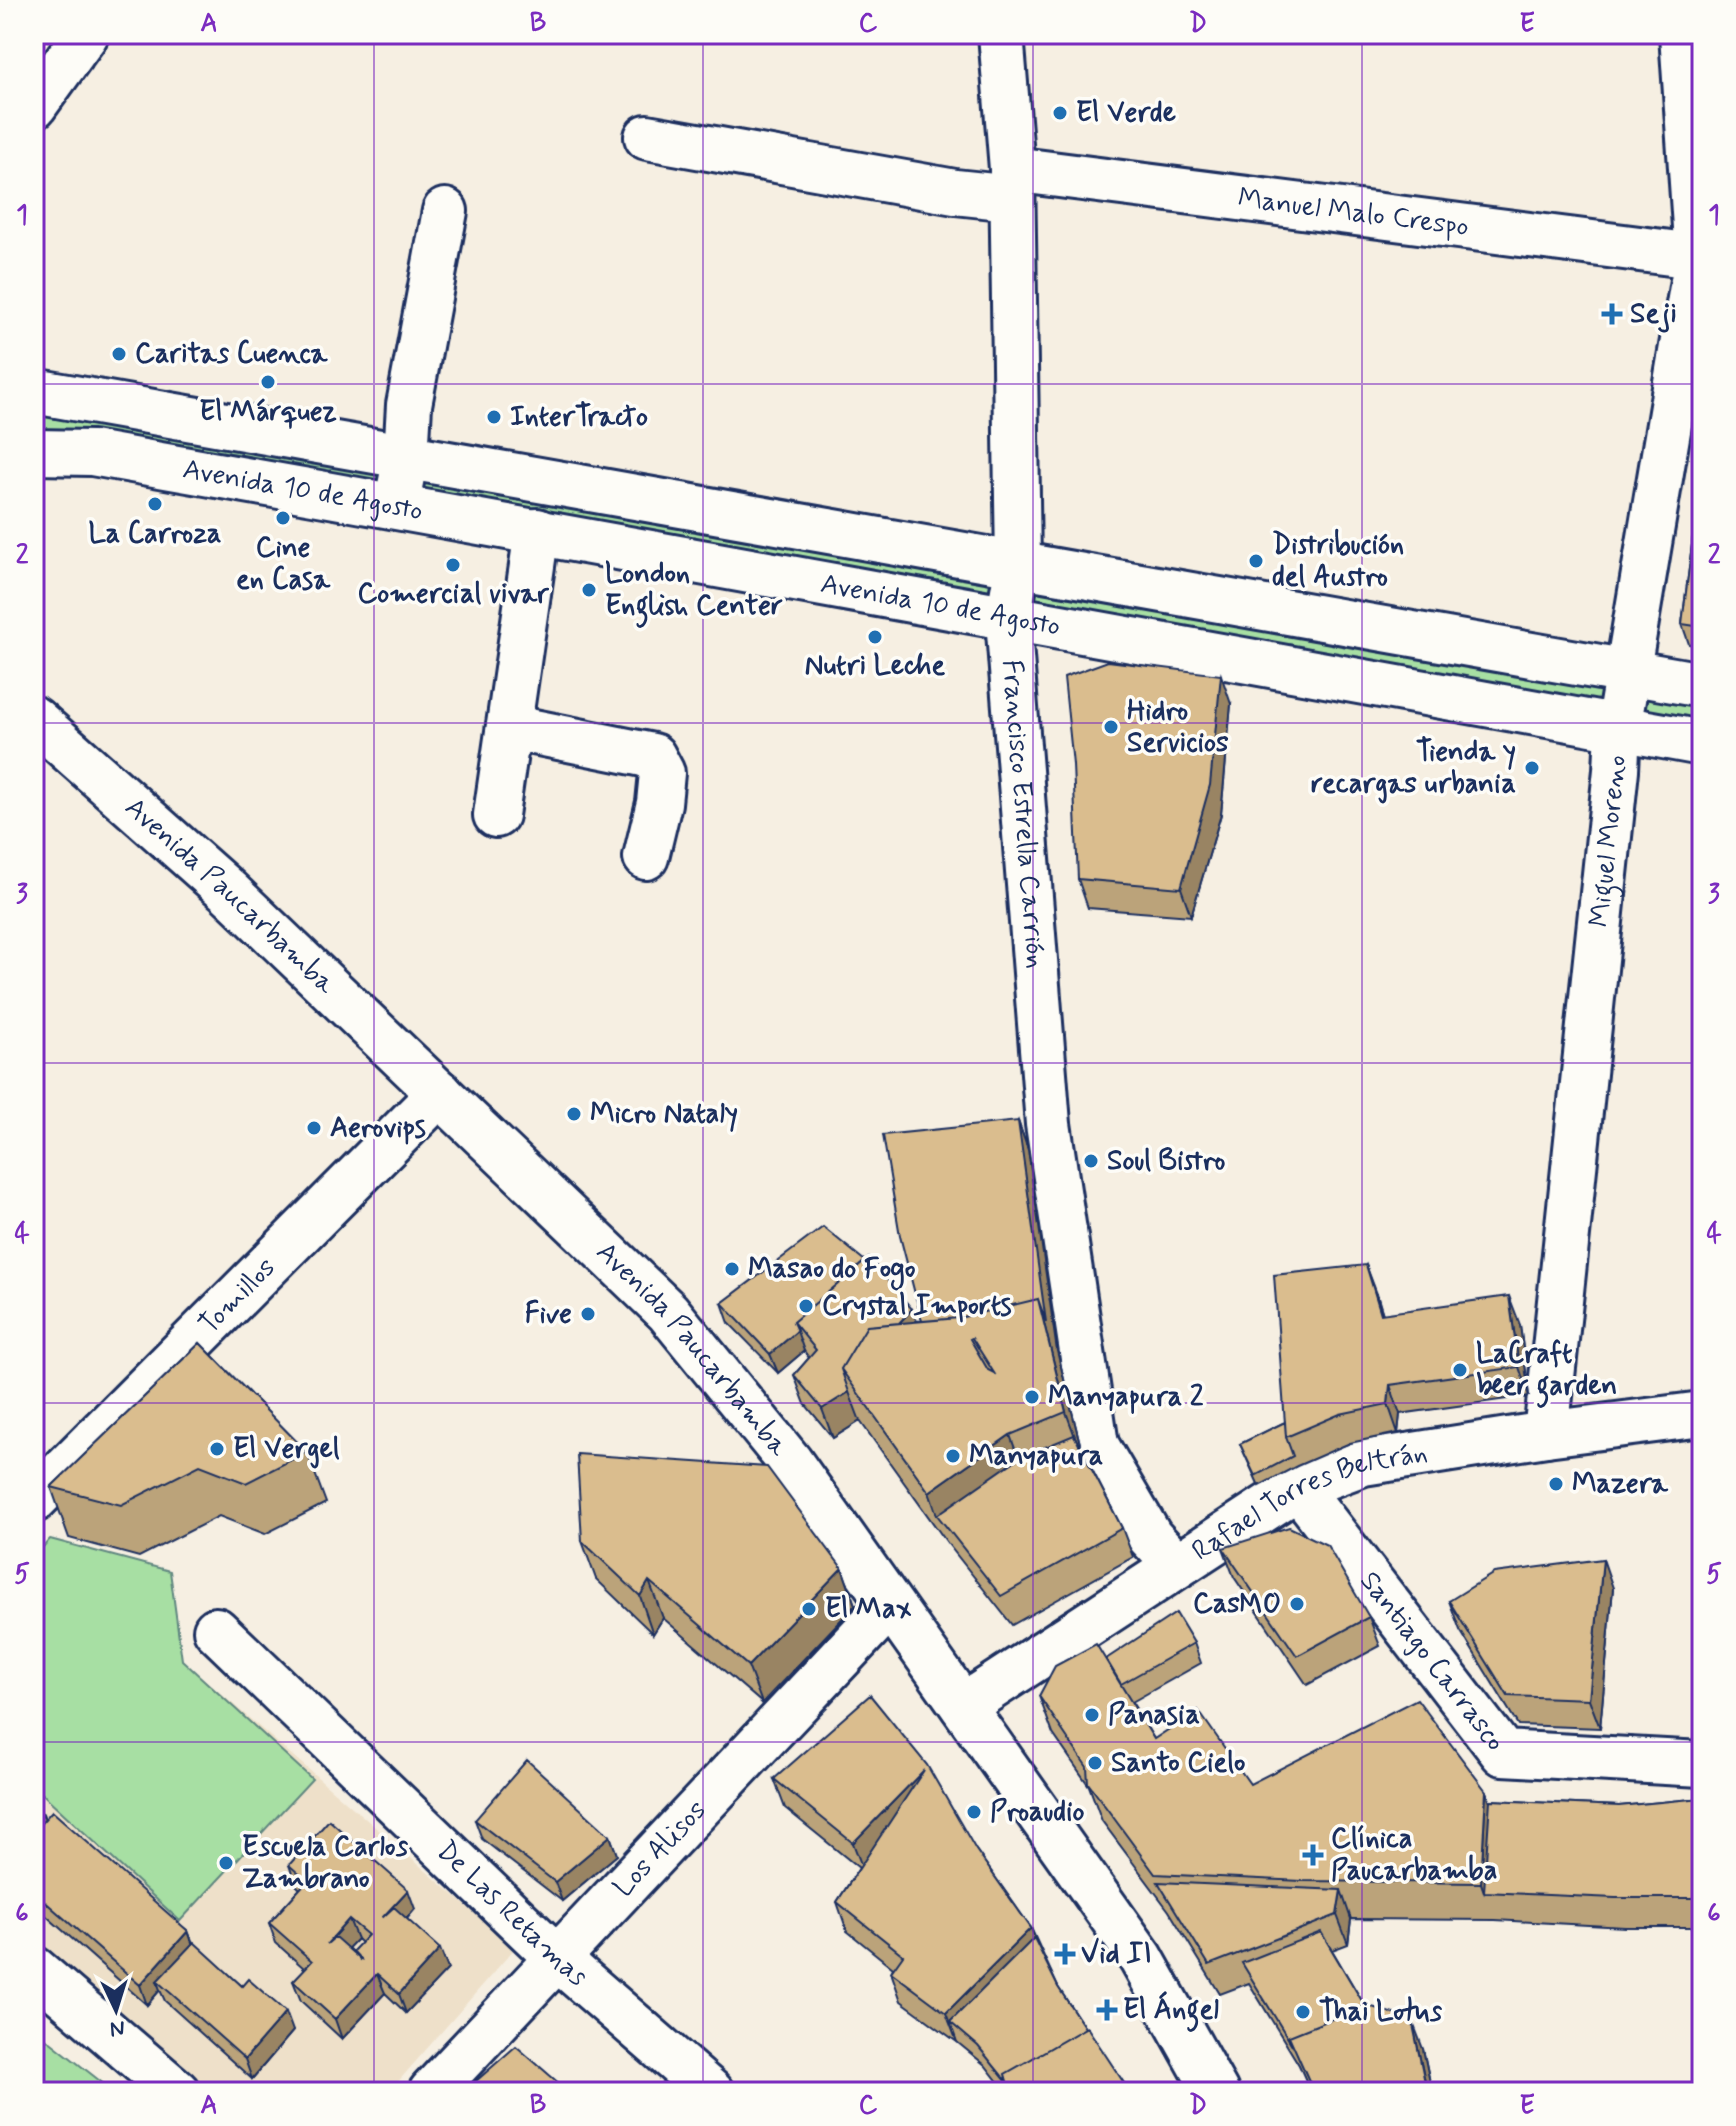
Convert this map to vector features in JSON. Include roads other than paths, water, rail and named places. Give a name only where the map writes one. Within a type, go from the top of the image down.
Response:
[{"type":"street","points":[[34,106],[86,34]]},
{"type":"street","name":"Miguel Moreno","points":[[1546,1434],[1618,729],[1699,257],[1682,34]]},
{"type":"street","name":"Francisco Estrella Carrión","points":[[995,35],[1012,183],[1018,563],[1008,619],[1048,1124],[1096,1445],[1150,1537],[1176,1565]]},
{"type":"street","name":"Manuel Malo Crespo","points":[[647,137],[955,192],[1012,183],[1699,257]]},
{"type":"street","points":[[396,506],[406,457],[409,405],[445,211]]},
{"type":"street","name":"Avenida 10 de Agosto","points":[[34,391],[1702,685]]},
{"type":"street","name":"Avenida 10 de Agosto","points":[[34,452],[92,453],[396,506],[1702,743]]},
{"type":"street","points":[[496,815],[537,531]]},
{"type":"street","name":"Avenida Paucarbamba","points":[[34,719],[228,891],[668,1312],[790,1462],[1141,1958],[1216,2092]]},
{"type":"street","points":[[509,727],[653,756],[662,773],[659,803],[646,857]]},
{"type":"street","name":"Tomillos","points":[[34,1500],[440,1093]]},
{"type":"street","name":"Rafael Torres Beltrán","points":[[963,1706],[1298,1487],[1363,1463],[1546,1434],[1702,1414]]},
{"type":"street","name":"Santiago Carrasco","points":[[1298,1487],[1503,1753],[1702,1764]]},
{"type":"street","name":"Los Alisos","points":[[431,2092],[890,1605]]},
{"type":"street","name":"De Las Retamas","points":[[216,1630],[557,1958],[711,2092]]},
{"type":"street","points":[[34,1969],[177,2092]]},
{"type":"place","name":"El Verde","points":[[1060,113]]},
{"type":"place","name":"Seji","points":[[1612,314]]},
{"type":"place","name":"Caritas Cuenca","points":[[119,354]]},
{"type":"place","name":"El Márquez","points":[[268,382]]},
{"type":"place","name":"InterTracto","points":[[494,417]]},
{"type":"place","name":"La Carroza","points":[[155,504]]},
{"type":"place","name":"Cine en Casa","points":[[283,518]]},
{"type":"place","name":"Distribución del Austro","points":[[1256,561]]},
{"type":"place","name":"Comercial vivar","points":[[453,565]]},
{"type":"place","name":"London English Center","points":[[589,590]]},
{"type":"place","name":"Nutri Leche","points":[[875,637]]},
{"type":"place","name":"Hidro Servicios","points":[[1111,727]]},
{"type":"place","name":"Tienda y recargas urbania","points":[[1532,768]]},
{"type":"place","name":"Micro Nataly","points":[[574,1114]]},
{"type":"place","name":"Aerovips","points":[[314,1128]]},
{"type":"place","name":"Soul Bistro","points":[[1091,1161]]},
{"type":"place","name":"Masao do Fogo","points":[[732,1269]]},
{"type":"place","name":"Crystal Imports","points":[[806,1306]]},
{"type":"place","name":"Five","points":[[588,1314]]},
{"type":"place","name":"LaCraft beer garden","points":[[1460,1370]]},
{"type":"place","name":"Manyapura 2","points":[[1032,1397]]},
{"type":"place","name":"El Vergel","points":[[217,1449]]},
{"type":"place","name":"Manyapura","points":[[953,1456]]},
{"type":"place","name":"Mazera","points":[[1556,1484]]},
{"type":"place","name":"CasMO","points":[[1297,1604]]},
{"type":"place","name":"El Max","points":[[809,1609]]},
{"type":"place","name":"Panasia","points":[[1092,1715]]},
{"type":"place","name":"Santo Cielo","points":[[1095,1763]]},
{"type":"place","name":"Proaudio","points":[[974,1812]]},
{"type":"place","name":"Clínica Paucarbamba","points":[[1313,1855]]},
{"type":"place","name":"Escuela Carlos Zambrano","points":[[226,1863]]},
{"type":"place","name":"Vid II","points":[[1065,1954]]},
{"type":"place","name":"El Ángel","points":[[1107,2010]]},
{"type":"place","name":"Thai Lotus","points":[[1303,2012]]}]
